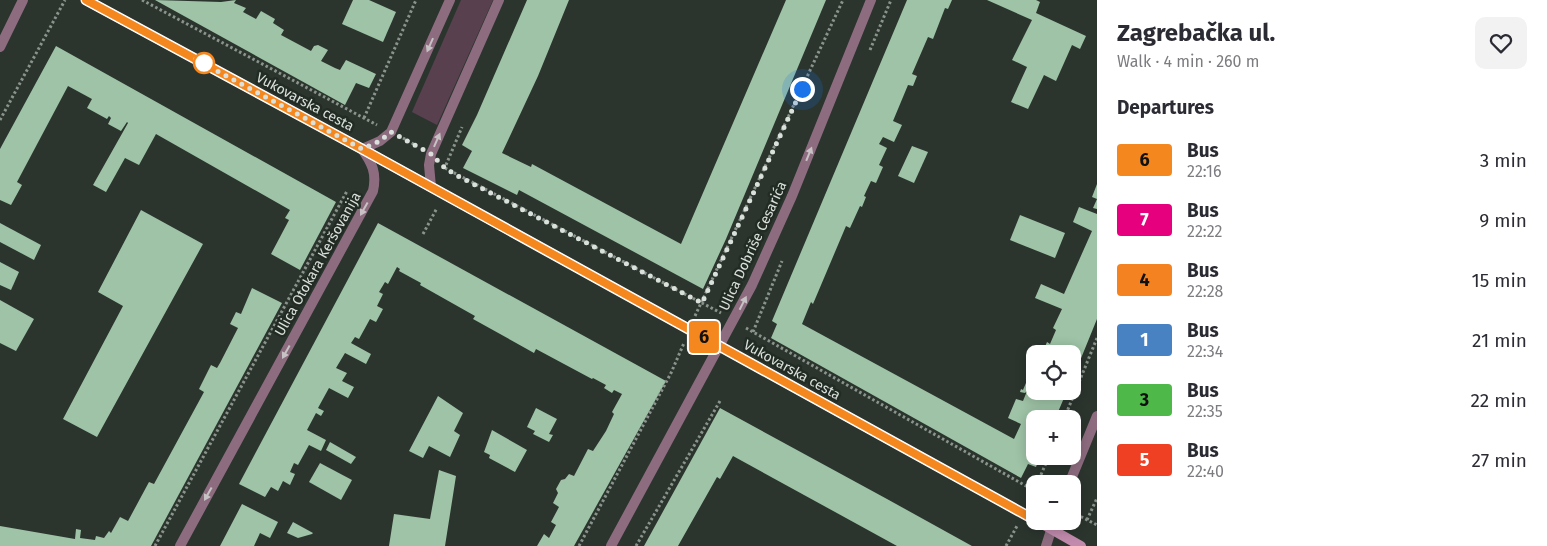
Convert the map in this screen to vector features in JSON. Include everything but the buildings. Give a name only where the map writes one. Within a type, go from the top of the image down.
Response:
[{"type":"main road","name":"Vukovarska cesta","points":[[86,0],[362,149],[1026,515]]},
{"type":"main road","name":"Vukovarska cesta","points":[[1060,530],[1081,546]]},
{"type":"street","points":[[0,46],[23,0]]},
{"type":"street","points":[[362,149],[380,141],[391,132],[450,0]]},
{"type":"street","points":[[431,187],[429,165],[431,154],[498,0]]},
{"type":"street","name":"Ulica Dobriše Cesarića","points":[[611,546],[734,320],[774,239],[871,0]]},
{"type":"street","name":"Ulica Otokara Keršovanija","points":[[180,546],[373,191],[375,172],[372,163],[362,149]]},
{"type":"street","points":[[1073,475],[1097,416]]},
{"type":"street","points":[[1046,546],[1051,530]]},
{"type":"path","points":[[0,120],[65,0]]},
{"type":"path","points":[[142,0],[431,154],[445,168],[456,175],[734,320],[1026,486]]},
{"type":"path","points":[[364,118],[416,0]]},
{"type":"path","points":[[579,546],[671,373],[689,329],[844,0]]},
{"type":"path","points":[[155,546],[347,190]]},
{"type":"path","points":[[1068,410],[1097,338]]},
{"type":"path","points":[[636,546],[720,401]]},
{"type":"path","points":[[1087,520],[1097,498]]},
{"type":"path","points":[[1081,517],[1097,525]]},
{"type":"shaded area","points":[[461,0],[493,0],[437,125],[412,112]]},
{"type":"bus line","name":"6","points":[[86,0],[362,149],[1026,515]]},
{"type":"route","points":[[204,63],[195,59],[362,149],[372,146],[391,132],[431,154],[445,168],[456,175],[702,303],[802,89]]}]
